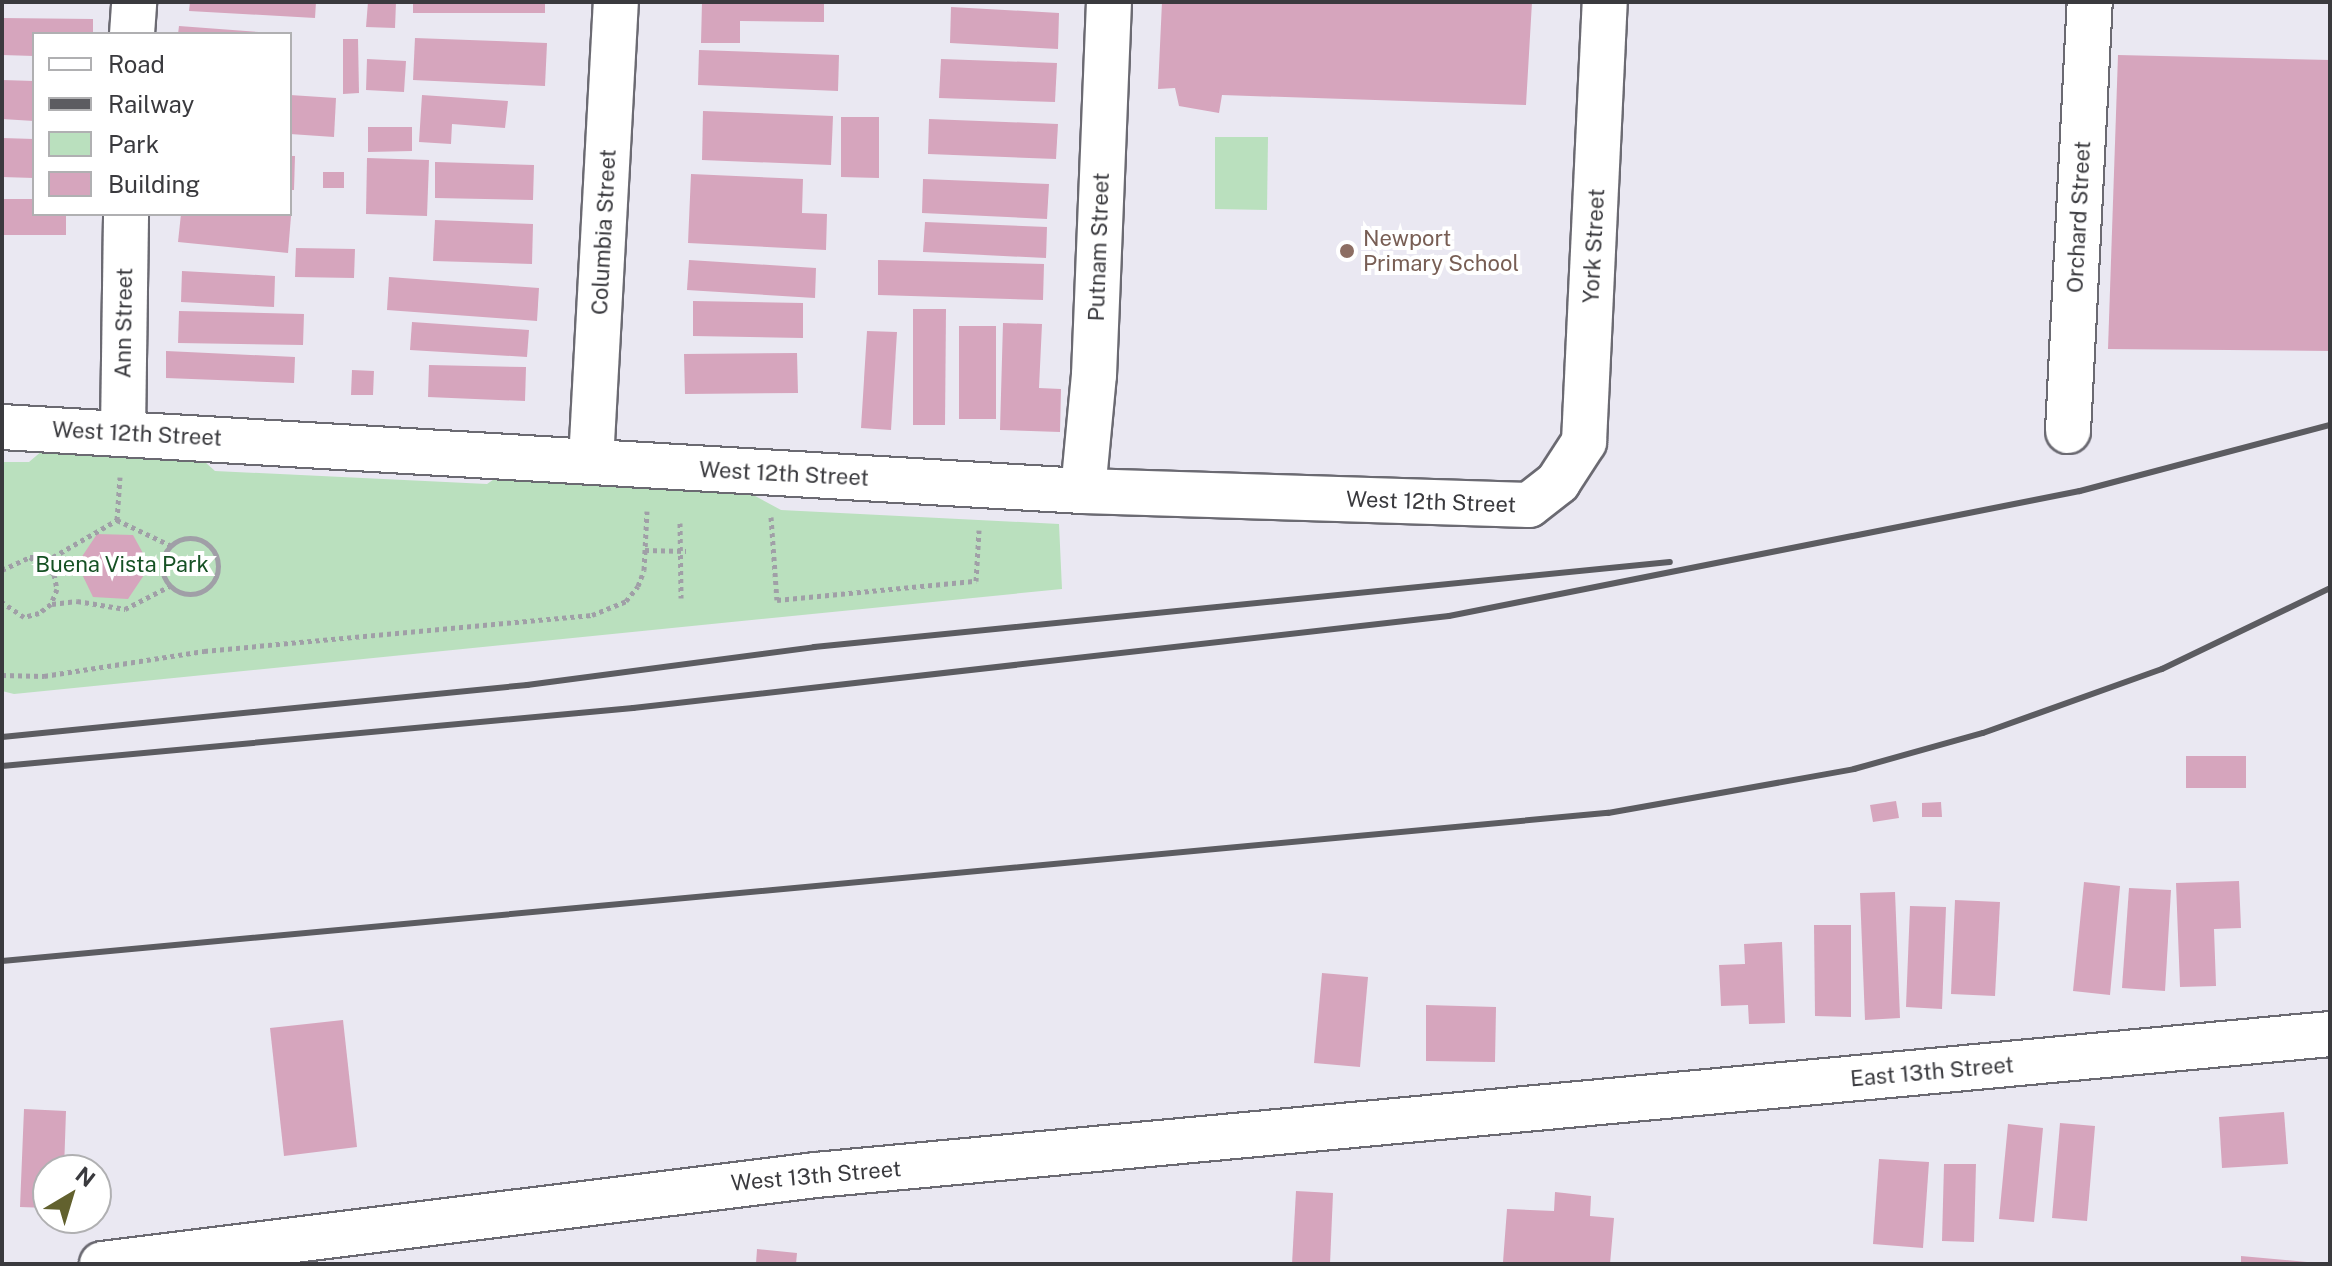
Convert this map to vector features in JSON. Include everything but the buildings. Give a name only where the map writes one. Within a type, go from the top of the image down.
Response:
[{"type":"street","points":[[132,32],[134,2]]},
{"type":"street","name":"Columbia Street","points":[[591,461],[616,2]]},
{"type":"street","name":"Putnam Street","points":[[1083,491],[1094,375],[1109,2]]},
{"type":"street","name":"York Street","points":[[1558,482],[1584,442],[1605,2]]},
{"type":"street","name":"Orchard Street","points":[[2068,431],[2090,2]]},
{"type":"street","name":"Ann Street","points":[[123,432],[126,216]]},
{"type":"street","name":"West 12th Street","points":[[2,427],[1083,491],[1529,505],[1558,482]]},
{"type":"street","name":"East 13th Street","points":[[1533,1106],[2330,1034]]},
{"type":"street","name":"West 13th Street","points":[[102,1264],[738,1183],[1533,1106]]},
{"type":"path","points":[[2,675],[44,676],[204,651],[592,615],[626,601],[644,570],[648,466]]},
{"type":"path","points":[[771,516],[777,600],[976,581],[979,528]]},
{"type":"path","points":[[2,570],[30,557],[53,557],[117,520],[170,545]]},
{"type":"path","points":[[680,523],[683,551],[681,598]]},
{"type":"path","points":[[183,538],[198,539],[210,546],[218,559],[210,586],[197,594],[170,586],[162,573],[170,545],[183,538]]},
{"type":"path","points":[[645,550],[683,551]]},
{"type":"path","points":[[30,557],[54,574],[57,589],[51,604]]},
{"type":"path","points":[[2,602],[24,617],[51,604],[77,601],[125,609],[170,586]]},
{"type":"green space","points":[[1215,137],[1268,137],[1267,210],[1215,209]]},
{"type":"green space","name":"Buena Vista Park","points":[[49,445],[195,453],[215,471],[487,484],[509,469],[744,490],[781,510],[1059,524],[1062,589],[14,694],[2,691],[2,462],[29,462]]},
{"type":"railway","points":[[2,766],[633,708],[1449,616],[2080,491],[2330,425]]},
{"type":"railway","points":[[2,737],[527,685],[814,647],[1670,562]]},
{"type":"railway","points":[[2,961],[1608,813],[1854,769],[1983,733],[2162,669],[2330,588]]},
{"type":"place","name":"Newport Primary School","points":[[1347,251]]}]
